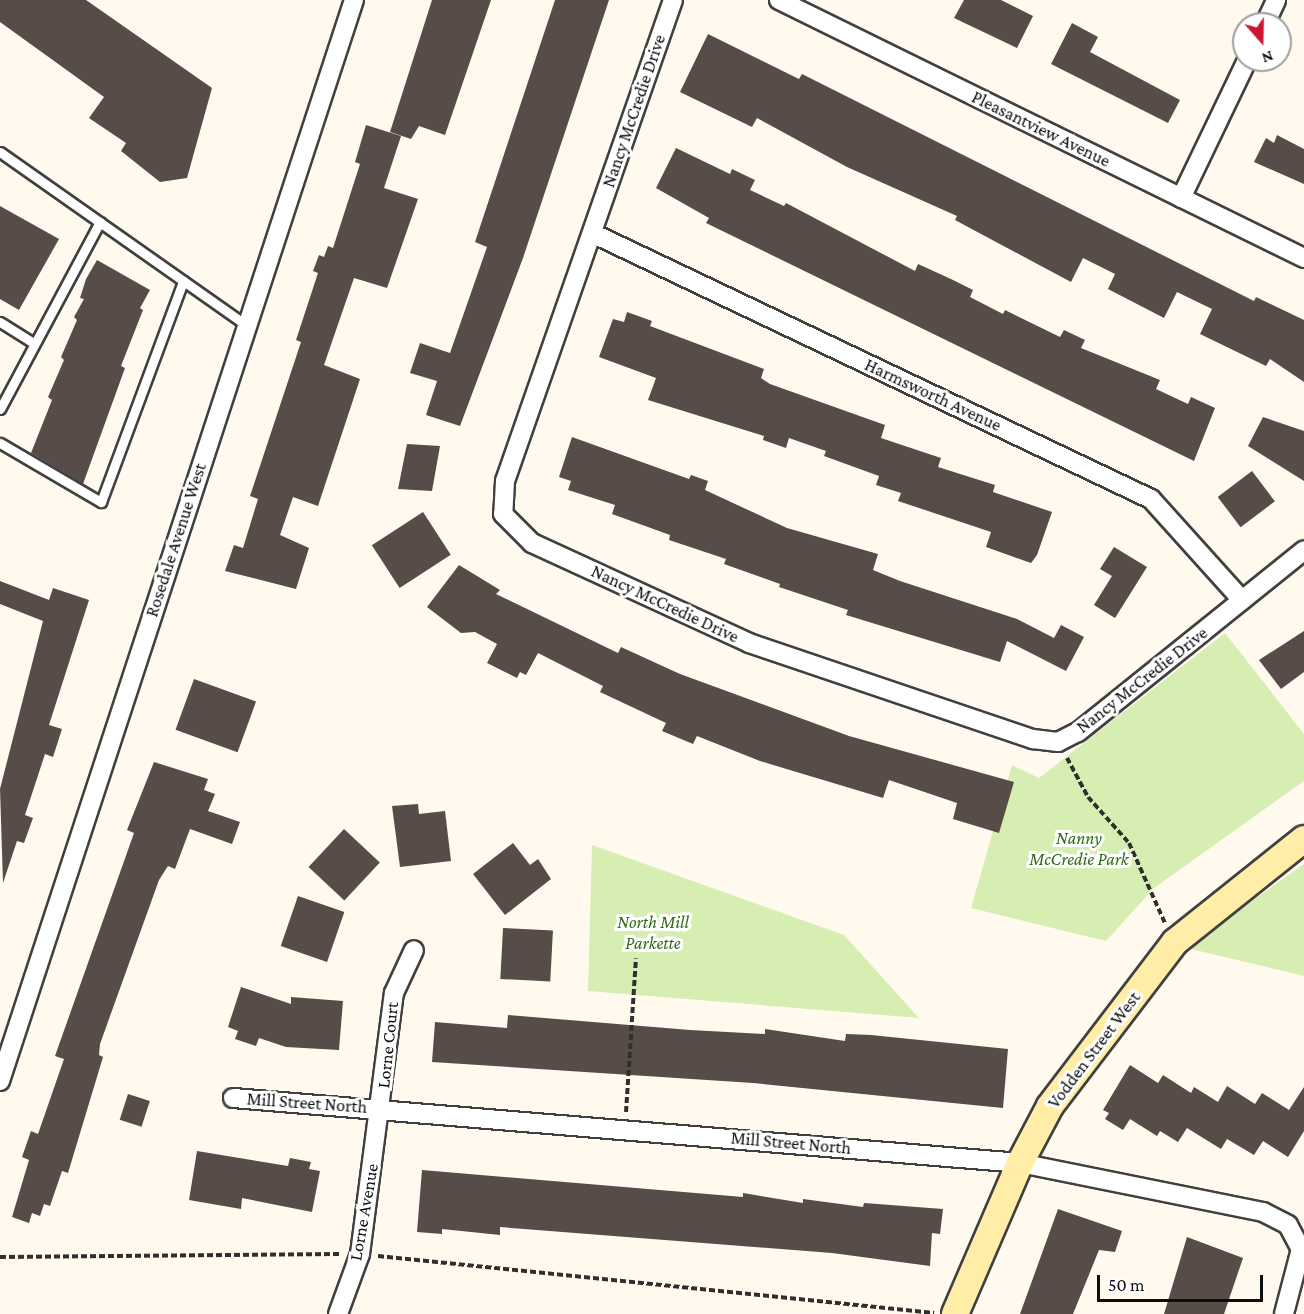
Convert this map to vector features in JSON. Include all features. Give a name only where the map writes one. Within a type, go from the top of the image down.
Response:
[{"type":"street","name":"Rosedale Avenue West","points":[[0,1080],[354,0]]},
{"type":"street","name":"Nancy McCredie Drive","points":[[673,0],[505,480],[503,514],[532,543],[749,643],[1033,739],[1058,742],[1078,732],[1304,550]]},
{"type":"street","name":"Pleasantview Avenue","points":[[779,0],[1304,258]]},
{"type":"street","points":[[1181,198],[1241,72]]},
{"type":"street","name":"Harmsworth Avenue","points":[[592,233],[1151,499],[1242,600]]},
{"type":"street","name":"Vodden Street West","points":[[955,1314],[1020,1163],[1050,1106],[1175,942],[1304,839]]},
{"type":"street","name":"Lorne Court","points":[[381,1108],[394,993],[414,950]]},
{"type":"street","name":"Mill Street North","points":[[233,1098],[625,1128],[1020,1163],[1263,1212],[1288,1224],[1301,1249],[1298,1276],[1284,1314]]},
{"type":"street","name":"Lorne Avenue","points":[[338,1314],[360,1254],[381,1108]]},
{"type":"lane","points":[[0,152],[246,325]]},
{"type":"lane","points":[[0,408],[100,222]]},
{"type":"lane","points":[[0,443],[101,502],[183,281]]},
{"type":"lane","points":[[0,322],[34,343]]},
{"type":"path","points":[[1058,742],[1088,797],[1129,843],[1175,942]]},
{"type":"path","points":[[625,1128],[636,958]]},
{"type":"path","points":[[0,1257],[340,1254]]},
{"type":"path","points":[[373,1256],[944,1314]]},
{"type":"green space","name":"Nanny McCredie Park","points":[[1225,633],[1304,734],[1304,781],[1154,888],[1106,941],[971,908],[1012,765],[1039,778]]},
{"type":"green space","name":"North Mill Parkette","points":[[592,845],[844,935],[919,1018],[588,991]]},
{"type":"green space","points":[[1304,864],[1304,976],[1191,949],[1218,925]]},
{"type":"building","points":[[0,0],[86,0],[212,88],[187,178],[160,182],[121,151],[126,143],[89,118],[104,97],[0,22]]},
{"type":"building","points":[[432,0],[491,0],[445,135],[419,126],[411,139],[390,132]]},
{"type":"building","points":[[555,0],[609,0],[523,258],[460,426],[426,415],[437,381],[410,373],[420,343],[450,353],[487,247],[475,242]]},
{"type":"building","points":[[964,0],[1001,0],[1033,16],[1017,48],[954,18]]},
{"type":"building","points":[[1072,23],[1098,37],[1090,52],[1180,100],[1168,123],[1051,64]]},
{"type":"building","points":[[708,34],[799,79],[802,74],[1254,301],[1256,297],[1304,320],[1304,382],[1270,359],[1266,366],[1200,334],[1212,309],[1177,292],[1164,318],[1108,289],[1115,274],[1083,258],[1071,282],[955,220],[957,216],[847,167],[757,118],[752,127],[680,92]]},
{"type":"building","points":[[366,125],[401,136],[384,188],[418,199],[387,288],[354,278],[324,365],[360,379],[318,506],[293,497],[280,535],[309,548],[296,589],[225,571],[234,545],[243,548],[258,499],[250,496],[301,342],[296,340],[318,273],[313,271],[319,255],[324,257],[328,246],[333,248],[360,164],[355,162]]},
{"type":"building","points":[[1277,135],[1304,149],[1304,184],[1254,162],[1266,138],[1274,143]]},
{"type":"building","points":[[676,148],[730,174],[732,169],[755,180],[750,190],[784,206],[786,203],[915,271],[918,264],[973,290],[970,297],[1003,314],[1005,310],[1060,337],[1064,330],[1085,340],[1081,348],[1160,380],[1156,389],[1188,404],[1191,397],[1215,408],[1194,461],[706,223],[709,218],[656,188]]},
{"type":"building","points":[[0,206],[59,239],[19,310],[0,299]]},
{"type":"building","points":[[97,260],[150,290],[140,308],[143,310],[121,366],[125,368],[83,484],[31,453],[52,400],[48,397],[64,360],[61,357],[77,320],[74,317],[84,299],[80,298],[86,279]]},
{"type":"building","points":[[627,312],[652,321],[650,326],[764,369],[761,378],[770,384],[885,425],[881,438],[941,458],[938,467],[995,485],[993,492],[1052,512],[1037,555],[1031,563],[986,547],[991,532],[898,501],[901,493],[876,485],[879,476],[824,456],[826,451],[789,438],[786,448],[763,440],[764,436],[648,400],[656,378],[599,357],[613,319],[624,322]]},
{"type":"building","points":[[1263,417],[1304,431],[1304,481],[1248,446]]},
{"type":"building","points":[[572,437],[689,479],[691,475],[708,481],[705,490],[787,528],[878,554],[873,570],[900,581],[1017,619],[1054,638],[1061,625],[1084,637],[1066,671],[1007,641],[1000,662],[846,615],[848,610],[779,587],[780,584],[724,564],[726,559],[669,540],[670,535],[612,514],[615,505],[568,490],[571,481],[559,477]]},
{"type":"building","points":[[407,444],[440,446],[432,491],[398,489]]},
{"type":"building","points":[[1252,471],[1275,501],[1241,527],[1218,497]]},
{"type":"building","points":[[423,512],[451,555],[400,588],[372,545]]},
{"type":"building","points":[[1114,547],[1147,567],[1115,618],[1094,605],[1112,576],[1100,569]]},
{"type":"building","points":[[459,565],[500,590],[496,594],[618,653],[621,647],[680,674],[849,736],[1014,782],[999,833],[953,819],[957,803],[889,780],[883,798],[760,761],[697,736],[693,744],[662,731],[666,723],[600,692],[603,686],[538,653],[526,675],[520,672],[517,678],[487,663],[497,644],[475,632],[461,633],[427,607]]},
{"type":"building","points":[[0,581],[49,600],[53,588],[89,600],[49,725],[62,729],[53,757],[45,754],[25,815],[33,818],[24,843],[17,841],[3,883],[0,789],[43,621],[0,604]]},
{"type":"building","points":[[1304,631],[1304,672],[1281,689],[1259,660]]},
{"type":"building","points":[[194,679],[256,702],[238,752],[176,730]]},
{"type":"building","points":[[154,762],[208,779],[204,790],[215,794],[208,811],[240,822],[232,844],[190,829],[175,869],[168,866],[159,880],[100,1044],[99,1055],[103,1057],[68,1173],[62,1171],[50,1206],[44,1204],[40,1216],[32,1213],[29,1223],[12,1217],[29,1160],[22,1157],[31,1131],[38,1134],[64,1059],[55,1056],[134,833],[127,830]]},
{"type":"building","points":[[418,804],[419,814],[445,811],[451,861],[400,867],[392,806]]},
{"type":"building","points":[[344,829],[380,862],[344,900],[309,867]]},
{"type":"building","points":[[513,843],[530,865],[538,859],[551,879],[505,915],[473,874]]},
{"type":"building","points":[[298,896],[344,912],[327,962],[281,946]]},
{"type":"building","points":[[503,928],[553,931],[550,982],[500,979]]},
{"type":"building","points":[[241,987],[291,1004],[291,997],[343,1001],[339,1050],[286,1047],[259,1038],[256,1046],[235,1039],[238,1031],[228,1027]]},
{"type":"building","points":[[508,1015],[690,1030],[765,1034],[765,1029],[845,1041],[846,1034],[871,1035],[1008,1049],[1003,1108],[753,1083],[432,1062],[435,1022],[507,1028]]},
{"type":"building","points":[[1130,1065],[1158,1083],[1163,1075],[1191,1093],[1194,1087],[1218,1102],[1227,1086],[1255,1104],[1262,1093],[1289,1110],[1304,1087],[1304,1131],[1288,1157],[1263,1141],[1254,1155],[1227,1139],[1221,1149],[1187,1128],[1178,1142],[1160,1131],[1157,1136],[1130,1119],[1123,1130],[1105,1119],[1109,1113],[1103,1110]]},
{"type":"building","points":[[128,1094],[150,1101],[142,1127],[120,1120]]},
{"type":"building","points":[[197,1151],[288,1166],[290,1158],[311,1162],[309,1169],[320,1171],[312,1212],[242,1198],[241,1209],[189,1200]]},
{"type":"building","points":[[422,1170],[743,1197],[743,1193],[803,1203],[803,1199],[863,1207],[864,1203],[943,1209],[940,1234],[932,1233],[930,1266],[832,1253],[500,1227],[500,1235],[442,1229],[442,1234],[417,1232]]},
{"type":"building","points":[[1058,1209],[1122,1231],[1115,1252],[1099,1250],[1073,1314],[1020,1314]]},
{"type":"building","points":[[1187,1237],[1243,1258],[1224,1314],[1164,1314]]}]
